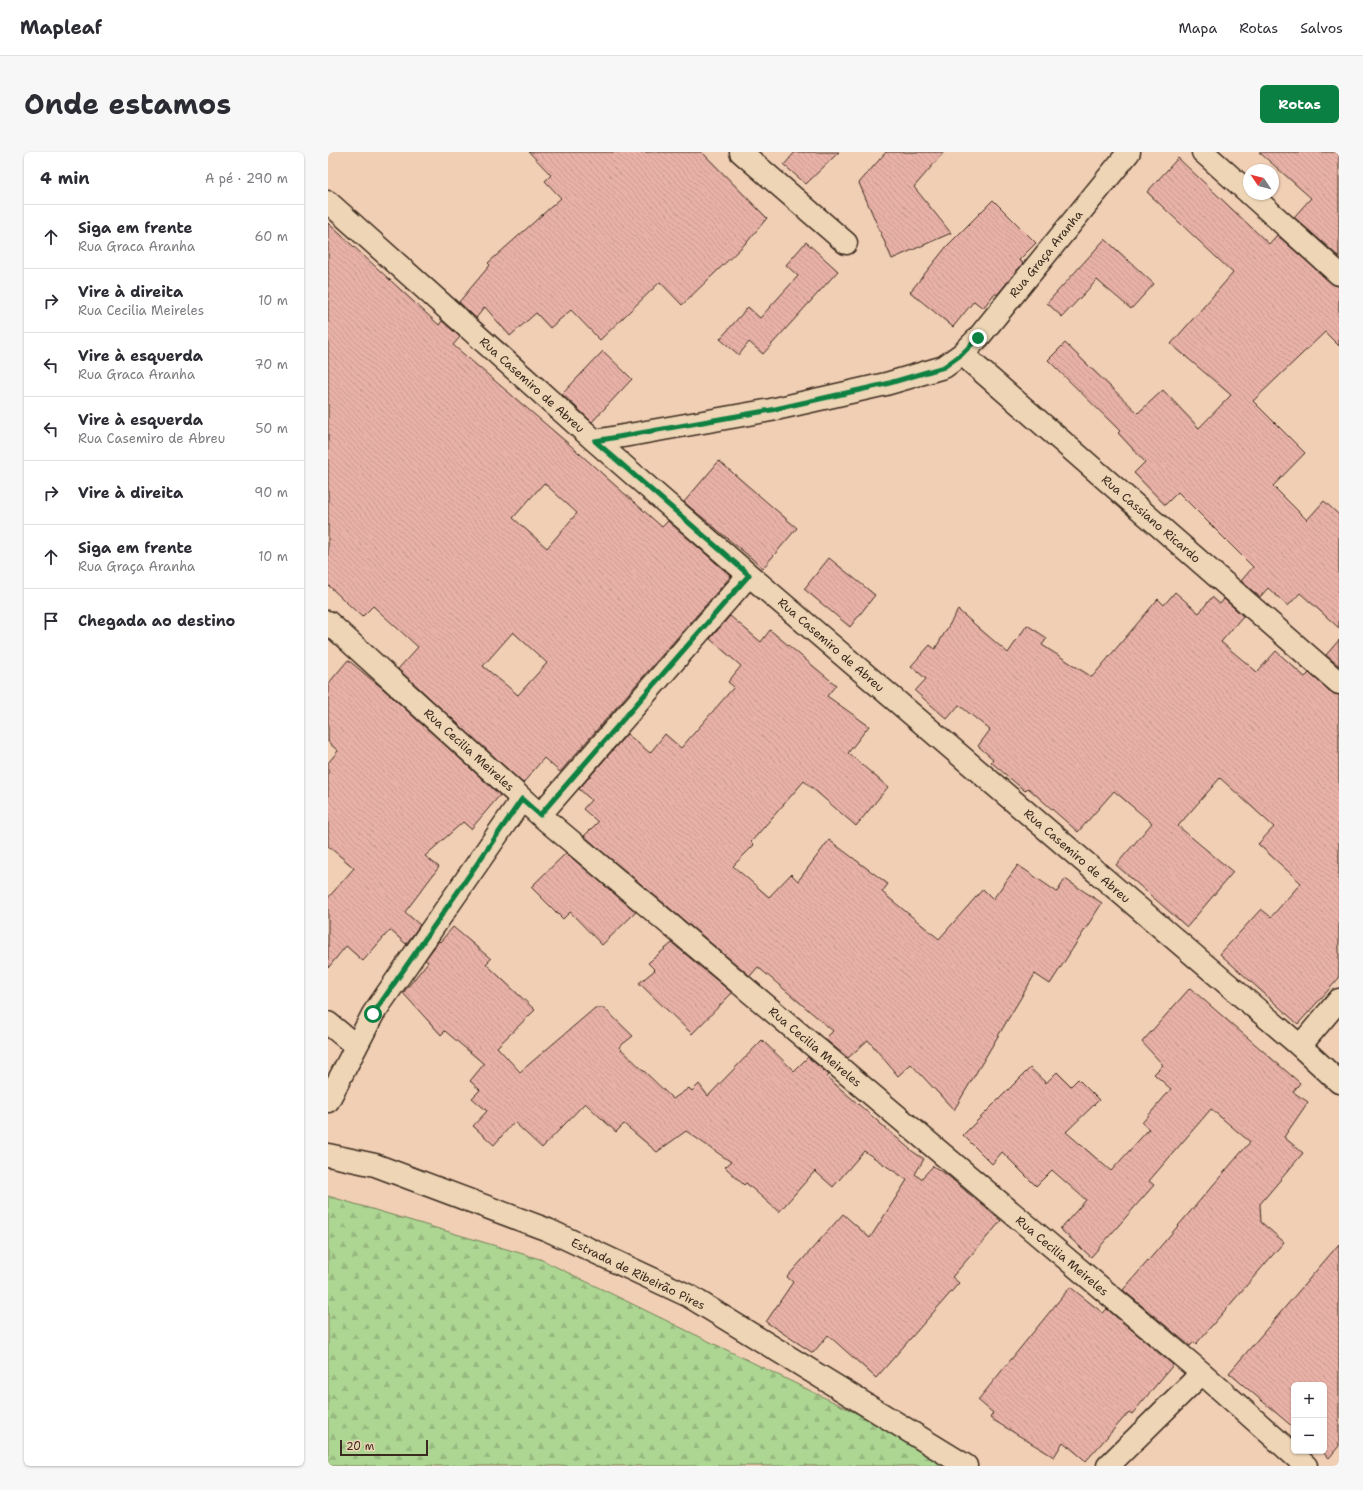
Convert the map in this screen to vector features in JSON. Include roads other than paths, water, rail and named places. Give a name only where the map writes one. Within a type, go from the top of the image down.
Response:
[{"type":"street","name":"Rua Graça Aranha","points":[[595,441],[771,410],[886,384],[944,367],[962,354],[978,338],[1129,152]]},
{"type":"street","points":[[1203,152],[1243,188]]},
{"type":"street","points":[[742,153],[846,243]]},
{"type":"street","points":[[1257,200],[1339,274]]},
{"type":"street","name":"Rua Casemiro de Abreu","points":[[328,202],[595,441],[749,575],[1300,1046],[1339,1082]]},
{"type":"street","name":"Rua Cassiano Ricardo","points":[[962,354],[1339,683]]},
{"type":"street","points":[[540,815],[749,575]]},
{"type":"street","name":"Rua Cecilia Meireles","points":[[328,622],[540,815],[1202,1374],[1306,1466]]},
{"type":"street","points":[[328,1101],[373,1014],[522,799]]},
{"type":"street","points":[[1300,1046],[1339,1000]]},
{"type":"street","points":[[328,1023],[356,1046]]},
{"type":"street","name":"Estrada de Ribeirão Pires","points":[[328,1155],[375,1165],[548,1230],[690,1296],[966,1466]]},
{"type":"street","points":[[1108,1466],[1202,1374]]}]
